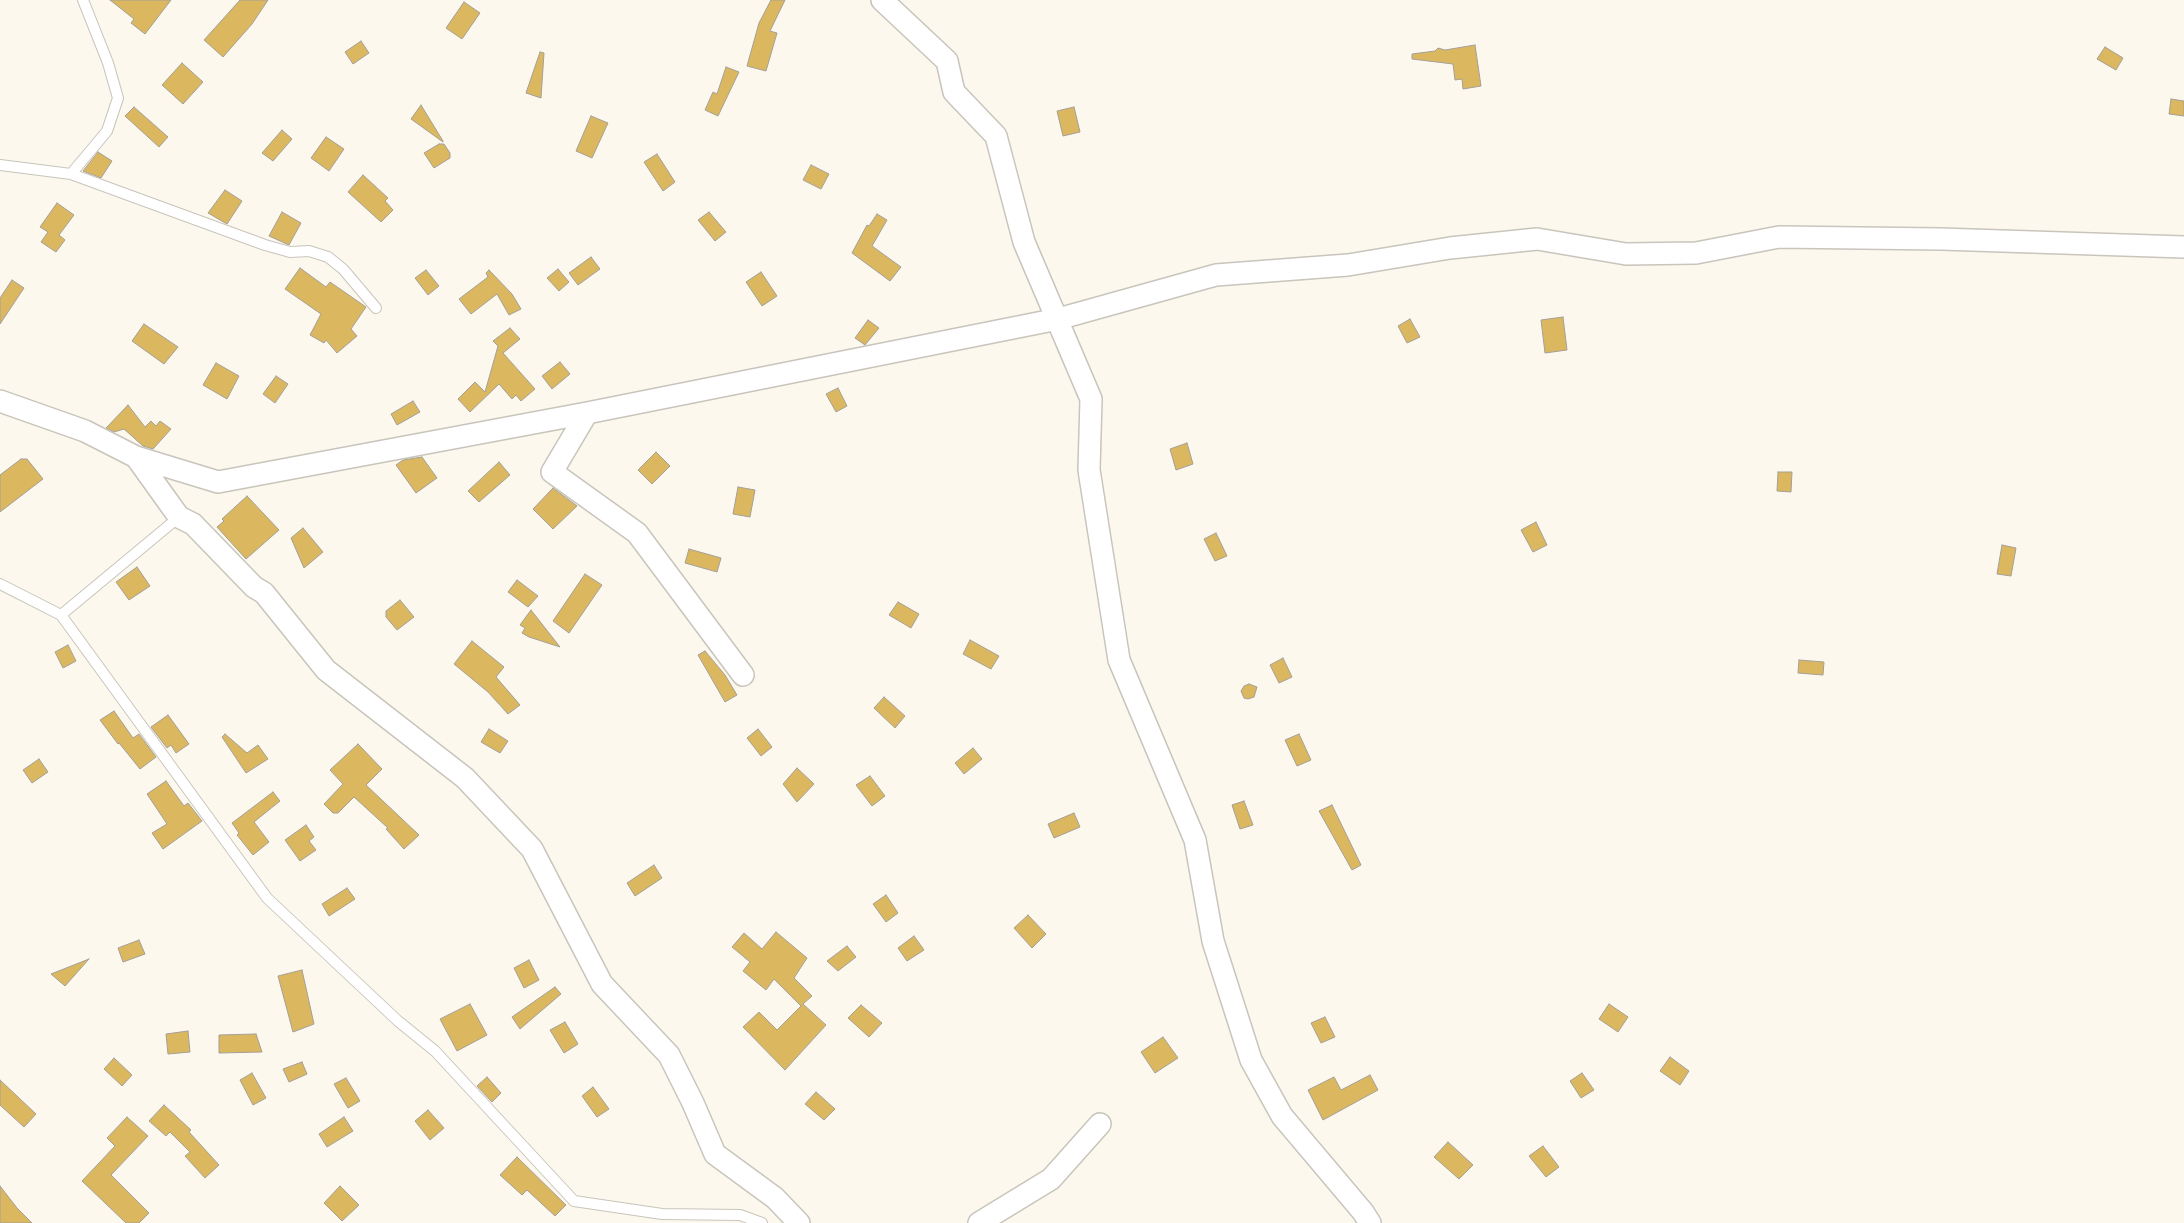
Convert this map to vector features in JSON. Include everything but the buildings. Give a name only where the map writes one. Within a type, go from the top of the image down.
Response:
[{"type":"street","points":[[882,0],[947,60],[954,92],[996,136],[1024,242],[1091,399],[1089,470],[1119,660],[1194,840],[1213,941],[1251,1060],[1282,1116],[1363,1212],[1370,1223]]},
{"type":"street","points":[[0,401],[85,431],[136,458],[218,482],[587,413],[1058,319],[1216,275],[1348,265],[1450,248],[1537,239],[1626,254],[1696,253],[1779,237],[1940,239],[2184,247]]},
{"type":"street","points":[[587,413],[552,472],[637,533],[743,675]]},
{"type":"street","points":[[136,458],[179,517],[193,524],[254,587],[264,594],[326,670],[465,778],[532,849],[602,984],[669,1055],[693,1103],[715,1154],[775,1198],[799,1223]]},
{"type":"street","points":[[980,1223],[1051,1179],[1100,1124]]},
{"type":"lane","points":[[72,174],[107,131],[118,98],[108,62],[83,0]]},
{"type":"lane","points":[[0,165],[72,174],[265,245],[290,252],[309,250],[328,257],[343,269],[376,308]]},
{"type":"lane","points":[[61,615],[179,517]]},
{"type":"lane","points":[[0,584],[61,615],[267,898],[398,1022],[435,1051],[574,1200],[662,1219],[740,1215],[762,1223]]}]
